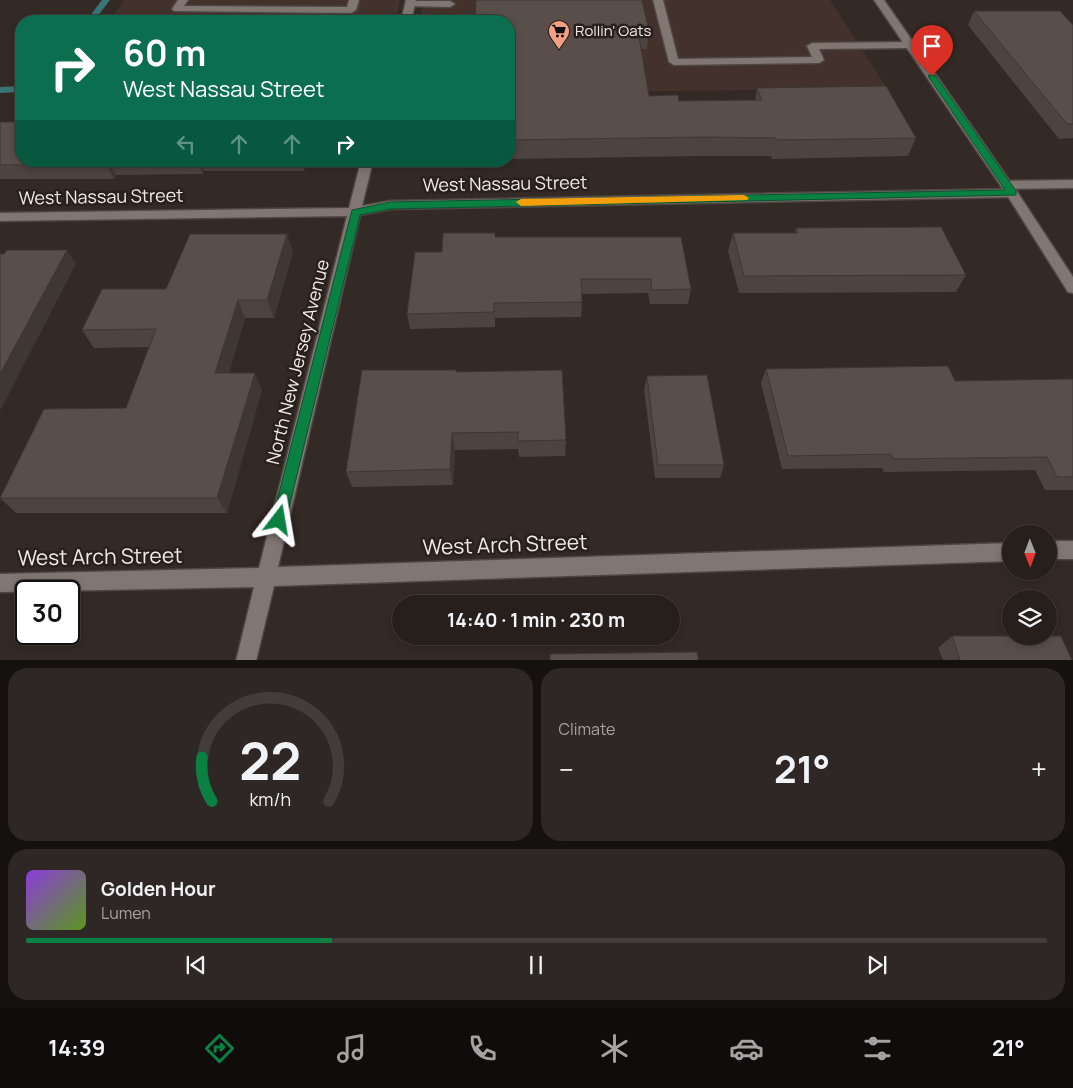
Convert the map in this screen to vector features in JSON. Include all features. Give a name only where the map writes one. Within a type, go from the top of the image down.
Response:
[{"type":"street","points":[[183,0],[177,9],[351,10],[354,0]]},
{"type":"street","points":[[658,0],[674,62],[820,60],[812,46],[910,45]]},
{"type":"street","points":[[880,0],[1009,189],[1073,288]]},
{"type":"street","points":[[407,15],[410,2],[450,4]]},
{"type":"street","name":"North New Jersey Avenue","points":[[246,660],[366,167]]},
{"type":"street","name":"West Nassau Street","points":[[0,217],[355,212],[390,205],[1009,189],[1073,184]]},
{"type":"street","points":[[1058,550],[1073,550]]},
{"type":"street","name":"West Arch Street","points":[[0,583],[265,577],[1002,552]]},
{"type":"shaded area","points":[[124,0],[400,0],[397,15],[114,15]]},
{"type":"shaded area","points":[[424,0],[830,0],[887,88],[515,93],[515,15],[421,15]]},
{"type":"building","points":[[476,0],[642,0],[649,31],[638,31],[649,96],[678,95],[679,101],[762,100],[757,88],[886,86],[916,138],[777,140],[776,138],[704,137],[515,140],[515,15],[475,15]]},
{"type":"building","points":[[974,11],[1060,11],[1073,25],[1073,124],[1067,124]]},
{"type":"building","points":[[0,122],[15,122],[15,165],[0,165]]},
{"type":"building","points":[[941,227],[966,275],[744,276],[733,233],[798,233],[796,228]]},
{"type":"building","points":[[443,233],[495,233],[495,237],[681,237],[691,289],[652,290],[651,279],[581,279],[582,302],[494,303],[494,312],[407,314],[415,252],[442,252]]},
{"type":"building","points":[[190,234],[287,234],[267,300],[238,300],[215,373],[255,373],[217,498],[0,498],[44,409],[126,408],[156,329],[82,330],[102,289],[166,289]]},
{"type":"building","points":[[7,250],[67,250],[0,374],[0,254],[4,254]]},
{"type":"building","points":[[948,366],[955,381],[1073,379],[1073,477],[1057,477],[1047,457],[893,459],[891,454],[788,456],[766,369]]},
{"type":"building","points":[[362,370],[456,370],[456,372],[562,370],[566,440],[518,441],[518,432],[452,433],[450,469],[346,472]]},
{"type":"building","points":[[707,375],[724,465],[658,465],[647,376]]},
{"type":"building","points":[[952,636],[1002,636],[1002,645],[1057,645],[1057,636],[1061,636],[1072,660],[960,660]]},
{"type":"building","points":[[697,652],[699,660],[550,660],[550,654]]},
{"type":"waterway","points":[[95,15],[106,0]]},
{"type":"waterway","points":[[0,90],[15,89]]},
{"type":"slow traffic","points":[[521,202],[744,198]]},
{"type":"place","name":"Rollin' Oats","points":[[559,50]]},
{"type":"route","points":[[279,520],[355,212],[390,205],[1012,193],[932,76]]}]
